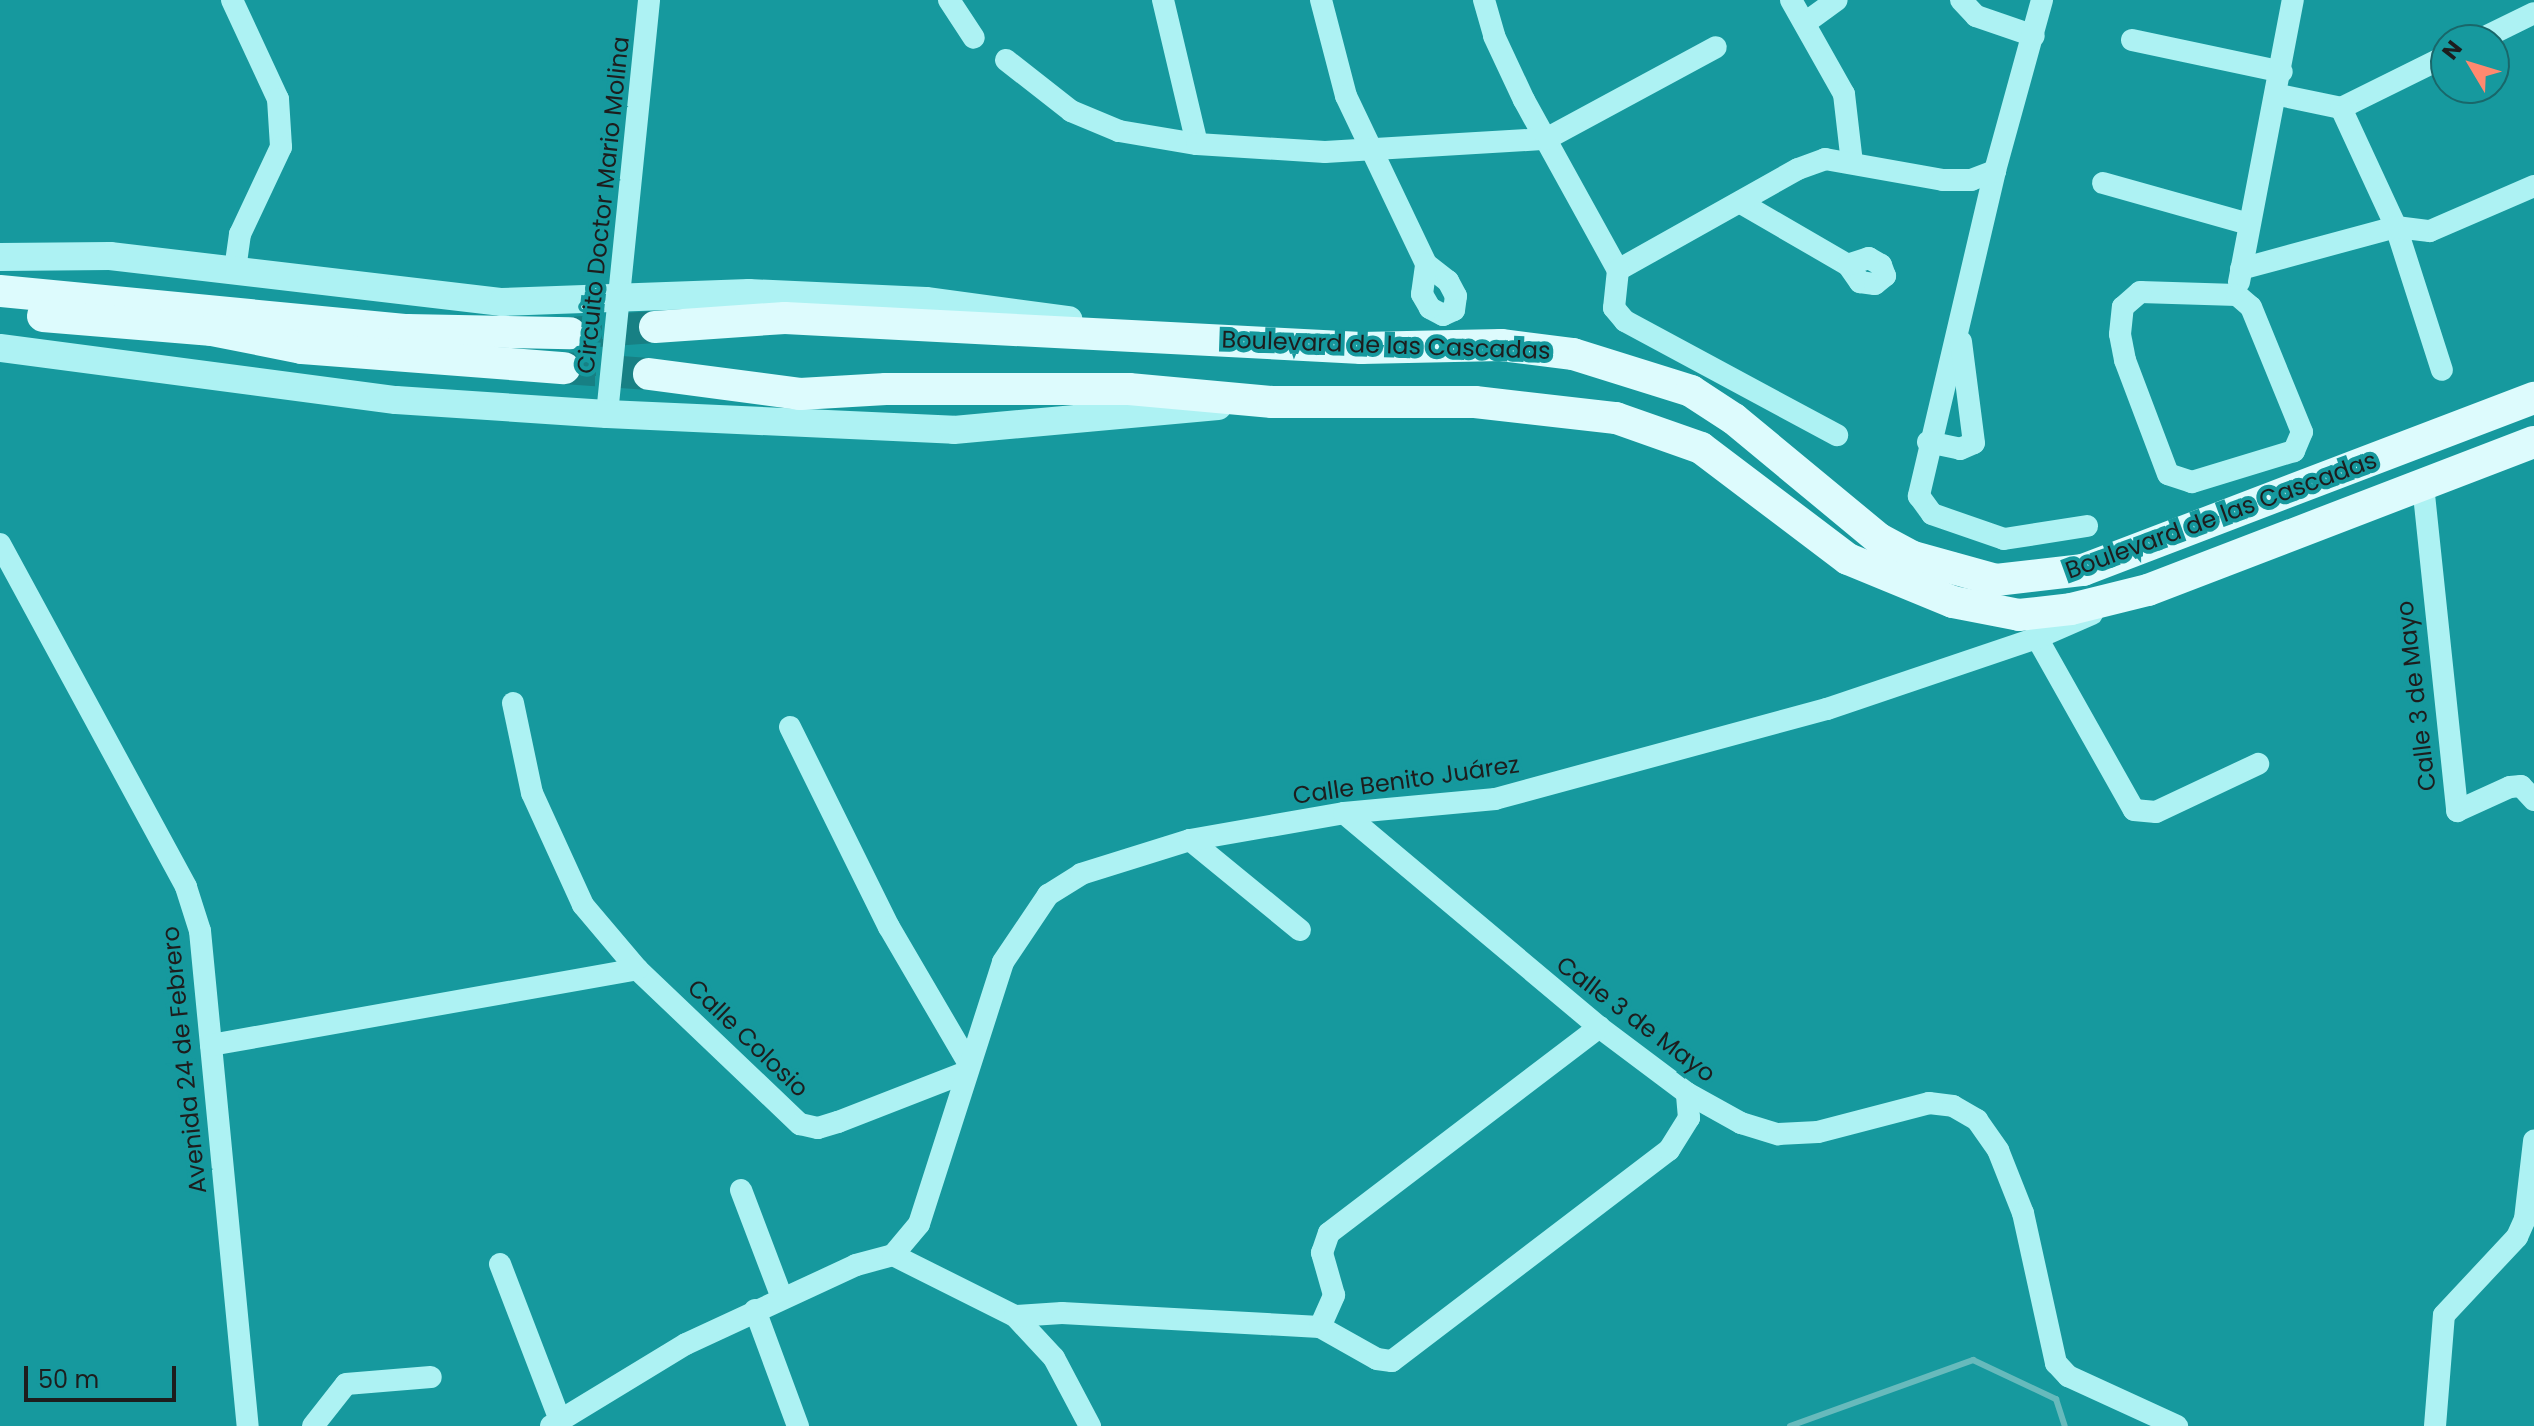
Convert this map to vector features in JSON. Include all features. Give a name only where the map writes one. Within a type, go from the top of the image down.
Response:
[{"type":"main road","points":[[0,291],[407,330],[570,333]]},
{"type":"main road","points":[[0,312],[212,330],[302,348],[564,368]]},
{"type":"main road","points":[[655,327],[785,318],[1193,336]]},
{"type":"main road","name":"Boulevard de las Cascadas","points":[[1193,336],[1361,348],[1501,345],[1573,354],[1645,373],[1691,391],[1734,419],[1879,539],[1913,557],[1996,580],[2083,570],[2534,398]]},
{"type":"main road","points":[[649,374],[800,394],[886,389],[1129,389],[1272,402]]},
{"type":"main road","name":"Boulevard de las Cascadas","points":[[1272,402],[1475,402],[1616,418],[1701,448],[1848,559],[1953,602],[2019,615],[2148,590],[2534,442]]},
{"type":"street","points":[[232,0],[278,99],[281,147],[240,234],[235,268]]},
{"type":"street","name":"Circuito Doctor Mario Molina","points":[[607,414],[623,299],[649,0]]},
{"type":"street","points":[[949,0],[974,38]]},
{"type":"street","points":[[1163,0],[1197,144]]},
{"type":"street","points":[[1321,0],[1346,96],[1426,264]]},
{"type":"street","points":[[1484,0],[1494,36],[1618,270],[1614,308],[1625,321],[1837,435]]},
{"type":"street","points":[[1791,0],[1849,108],[1852,163]]},
{"type":"street","points":[[1805,23],[1837,0]]},
{"type":"street","points":[[1961,0],[1976,16],[2034,36]]},
{"type":"street","points":[[2042,0],[1995,171],[1959,332],[1928,442],[1919,496],[1932,514],[2004,539],[2087,526]]},
{"type":"street","points":[[2237,295],[2140,292],[2123,307],[2125,360],[2168,474],[2179,481],[2294,451],[2300,442],[2302,432],[2262,329],[2237,295],[2249,224],[2279,95],[2293,0]]},
{"type":"street","points":[[2510,25],[2534,13]]},
{"type":"street","points":[[2132,40],[2282,72]]},
{"type":"street","points":[[1006,60],[1071,111],[1119,131],[1197,144],[1325,152],[1546,139],[1716,47]]},
{"type":"street","points":[[2279,95],[2341,108],[2430,64]]},
{"type":"street","points":[[2341,108],[2396,227],[2442,370]]},
{"type":"street","points":[[1618,270],[1825,159],[1943,180],[1971,180],[1995,171]]},
{"type":"street","points":[[2103,183],[2249,224]]},
{"type":"street","points":[[2241,269],[2396,227],[2430,231],[2534,186]]},
{"type":"street","points":[[1741,203],[1848,265]]},
{"type":"street","name":"Boulevard de las Cascadas","points":[[0,257],[110,256],[235,268],[448,299],[623,299],[749,293],[865,297],[1193,336]]},
{"type":"street","points":[[1928,442],[1960,449],[1974,443],[1959,332]]},
{"type":"street","name":"Boulevard de las Cascadas","points":[[0,348],[396,400],[607,414],[954,430],[1272,402]]},
{"type":"street","name":"Calle 3 de Mayo","points":[[2423,485],[2457,811],[2510,787],[2521,786],[2534,800]]},
{"type":"street","name":"Avenida 24 de Febrero","points":[[0,544],[186,887],[200,931],[248,1426]]},
{"type":"street","name":"Calle Benito Juárez","points":[[556,1423],[686,1344],[782,1298],[893,1255],[919,1224],[966,1068],[1003,962],[1048,895],[1081,874],[1190,840],[1344,813],[1495,799],[1827,709],[2037,638],[2148,590]]},
{"type":"street","points":[[2037,638],[2134,810],[2156,812],[2258,764]]},
{"type":"street","name":"Calle Colosio","points":[[513,703],[532,793],[583,905],[637,969],[800,1124],[818,1128],[838,1122],[966,1068]]},
{"type":"street","points":[[790,727],[889,927],[966,1068]]},
{"type":"street","name":"Calle 3 de Mayo","points":[[1344,813],[1599,1027],[1687,1093],[1741,1123],[1778,1134],[1853,1126],[1929,1103],[1953,1106],[1977,1120],[1998,1150],[2023,1213],[2056,1363],[2068,1376],[2177,1426]]},
{"type":"street","points":[[1190,840],[1300,930]]},
{"type":"street","points":[[211,1045],[637,969]]},
{"type":"street","points":[[1320,1327],[1334,1295],[1322,1253],[1329,1233],[1599,1027]]},
{"type":"street","points":[[1015,1316],[1062,1313],[1320,1327],[1377,1359],[1406,1355],[1669,1150],[1689,1118],[1687,1093]]},
{"type":"street","points":[[2435,1426],[2444,1315],[2517,1237],[2525,1219],[2534,1141]]},
{"type":"street","points":[[741,1190],[782,1298]]},
{"type":"street","points":[[893,1255],[1015,1316],[1054,1358],[1090,1426]]},
{"type":"street","points":[[500,1264],[556,1423]]},
{"type":"street","points":[[755,1310],[798,1426]]},
{"type":"street","points":[[313,1426],[346,1384],[431,1377]]},
{"type":"waterway","points":[[1790,1426],[1973,1360],[2056,1399],[2065,1426]]},
{"type":"tunnel","points":[[570,333],[655,327]]},
{"type":"tunnel","points":[[564,368],[649,374]]}]
